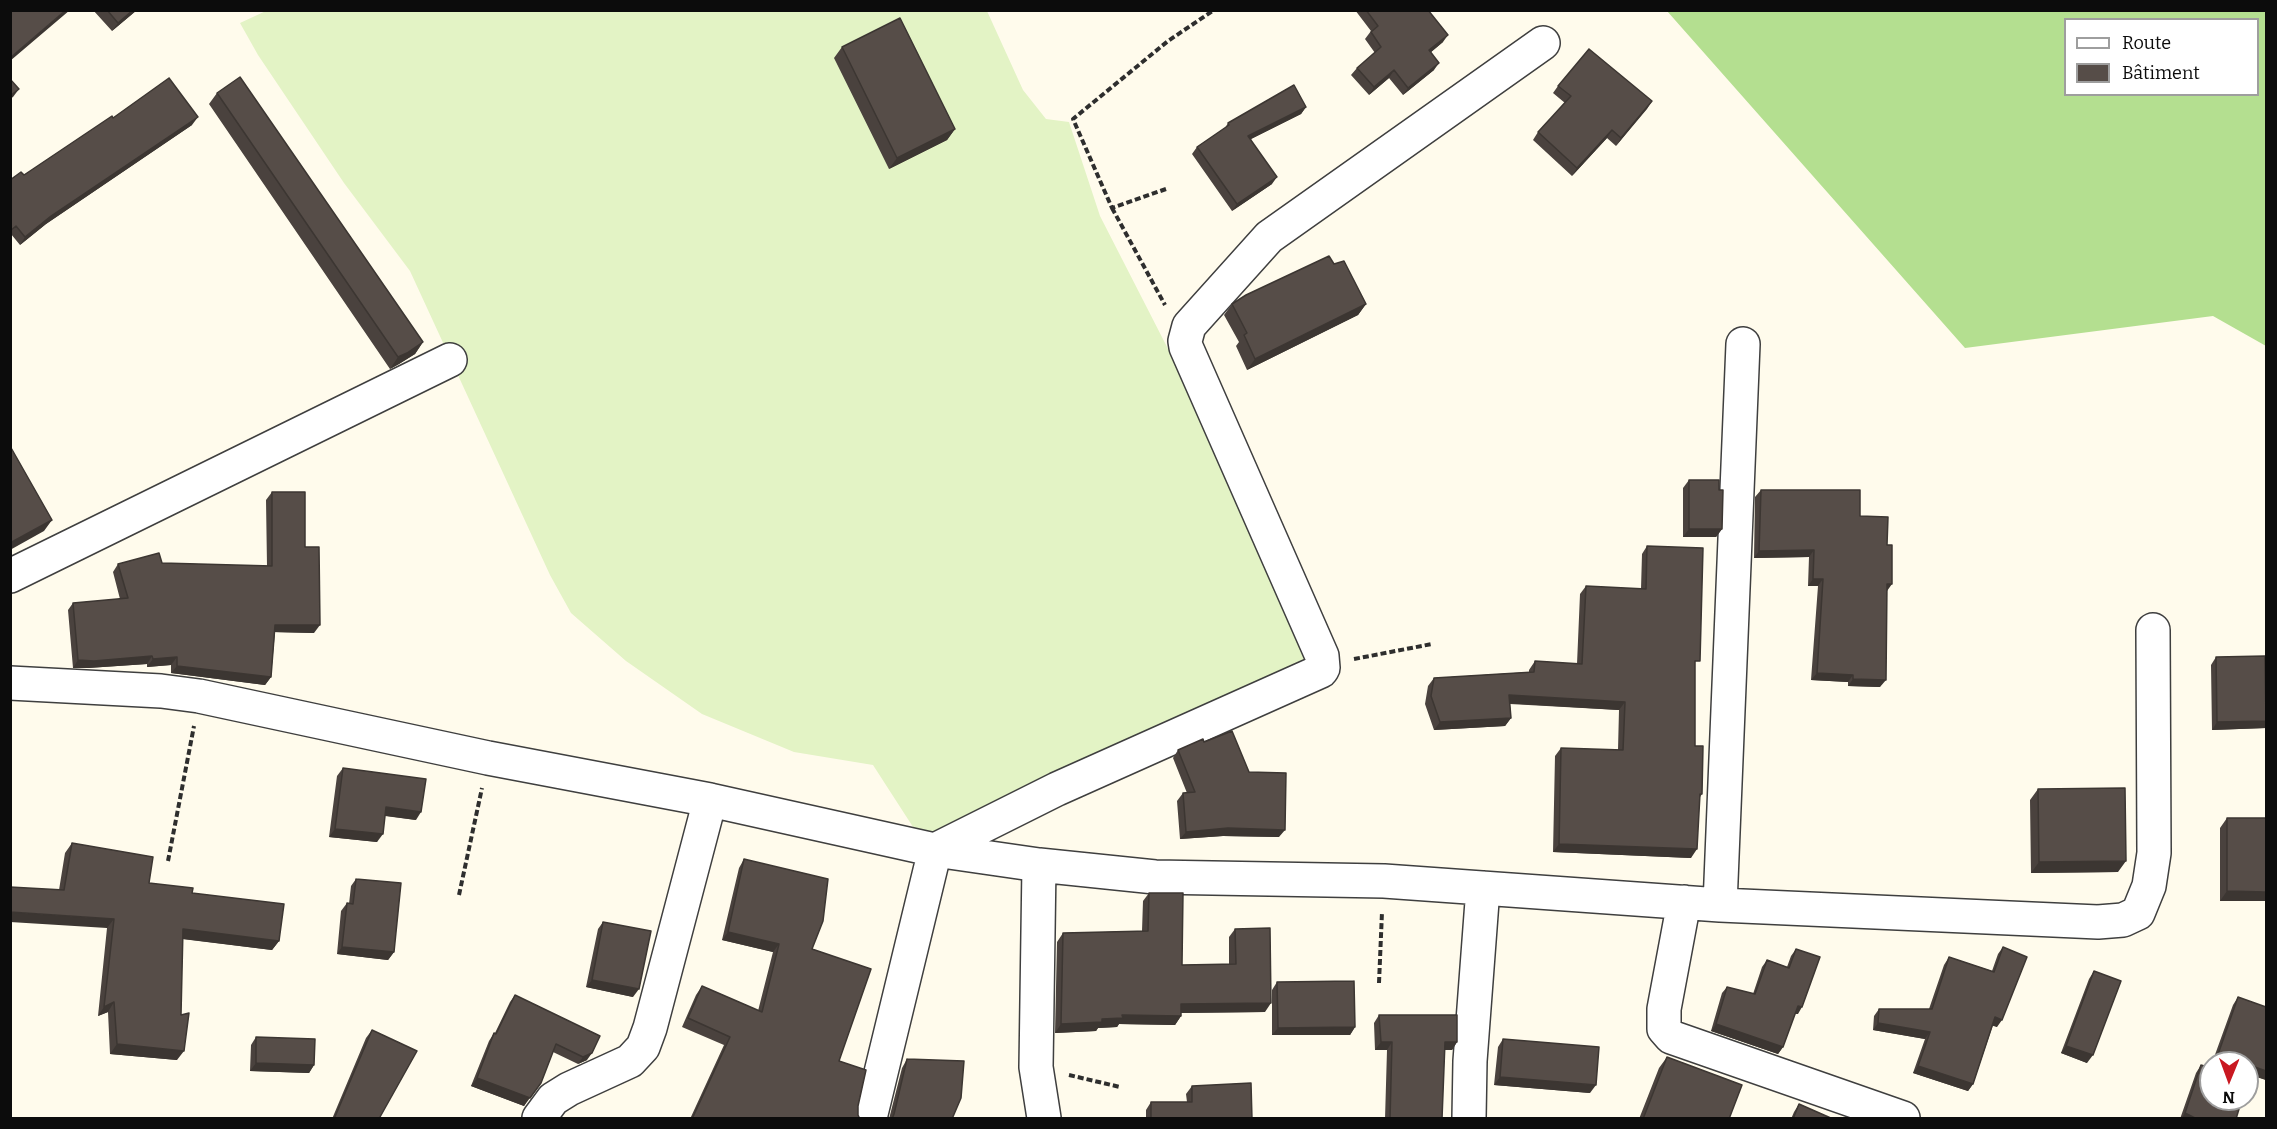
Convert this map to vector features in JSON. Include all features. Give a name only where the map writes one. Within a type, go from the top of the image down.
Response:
[{"type":"street","points":[[870,1119],[935,850],[1057,789],[1322,671],[1324,665],[1322,656],[1185,341],[1189,327],[1269,237],[1543,43]]},
{"type":"street","points":[[1720,905],[1743,344]]},
{"type":"street","points":[[10,576],[450,360]]},
{"type":"street","points":[[10,683],[161,691],[199,696],[488,758],[710,800],[935,850],[1039,865],[1155,877],[1384,881],[1720,905],[2098,922],[2123,920],[2138,913],[2149,886],[2154,854],[2153,630]]},
{"type":"street","points":[[539,1119],[553,1099],[630,1060],[642,1047],[650,1028],[710,800]]},
{"type":"street","points":[[1039,865],[1036,1067],[1044,1119]]},
{"type":"street","points":[[1468,1119],[1483,888]]},
{"type":"street","points":[[1684,902],[1664,1009],[1664,1029],[1671,1037],[1903,1119]]},
{"type":"path","points":[[1185,341],[1112,208],[1074,119],[1168,41],[1214,10]]},
{"type":"path","points":[[1112,208],[1166,189]]},
{"type":"path","points":[[1324,665],[1432,644]]},
{"type":"path","points":[[168,861],[199,696]]},
{"type":"path","points":[[459,895],[488,758]]},
{"type":"path","points":[[1379,983],[1384,881]]},
{"type":"path","points":[[1036,1067],[1120,1087]]},
{"type":"green space","points":[[268,10],[987,11],[1023,90],[1046,119],[1069,122],[1100,216],[1252,513],[1323,681],[924,844],[873,765],[794,752],[702,714],[626,661],[571,613],[550,575],[410,271],[344,183],[258,55],[240,23]]},
{"type":"green space","points":[[1667,11],[2266,11],[2266,346],[2213,316],[1965,348]]},
{"type":"building","points":[[10,10],[66,10],[10,58]]},
{"type":"building","points":[[107,10],[133,10],[118,23]]},
{"type":"building","points":[[1366,10],[1428,10],[1448,35],[1429,50],[1439,63],[1408,88],[1394,70],[1374,87],[1357,68],[1381,47],[1371,32],[1378,26]]},
{"type":"building","points":[[900,18],[955,129],[897,158],[842,47]]},
{"type":"building","points":[[1589,49],[1652,101],[1621,138],[1612,130],[1577,168],[1538,132],[1571,96],[1558,86]]},
{"type":"building","points":[[240,77],[423,342],[407,353],[398,357],[217,93]]},
{"type":"building","points":[[169,78],[198,117],[51,216],[25,237],[16,226],[10,231],[10,180],[21,172],[24,175],[112,116],[113,118]]},
{"type":"building","points":[[10,79],[19,89],[10,96]]},
{"type":"building","points":[[1294,85],[1306,107],[1248,136],[1277,177],[1237,204],[1197,147],[1229,125],[1228,123]]},
{"type":"building","points":[[1329,256],[1334,264],[1344,261],[1366,304],[1255,359],[1244,335],[1247,333],[1232,304],[1246,295]]},
{"type":"building","points":[[10,446],[52,520],[10,543]]},
{"type":"building","points":[[1689,480],[1719,480],[1719,490],[1723,490],[1722,529],[1689,529]]},
{"type":"building","points":[[1761,490],[1860,490],[1860,516],[1888,517],[1887,545],[1892,545],[1892,584],[1887,584],[1886,680],[1853,679],[1853,675],[1817,673],[1823,579],[1813,579],[1814,550],[1759,551]]},
{"type":"building","points":[[272,492],[305,492],[305,547],[319,547],[320,625],[275,625],[271,677],[177,666],[177,657],[78,660],[73,603],[128,598],[118,564],[159,553],[162,563],[272,566]]},
{"type":"building","points":[[1647,546],[1703,548],[1700,661],[1695,661],[1695,746],[1703,746],[1697,849],[1559,844],[1561,748],[1623,750],[1625,702],[1509,695],[1511,718],[1440,722],[1431,696],[1434,678],[1534,672],[1535,661],[1582,664],[1586,586],[1646,589]]},
{"type":"building","points":[[2265,656],[2266,721],[2217,722],[2216,657]]},
{"type":"building","points":[[1232,731],[1249,772],[1286,773],[1285,830],[1228,828],[1186,832],[1183,793],[1195,792],[1178,750],[1203,739],[1204,742]]},
{"type":"building","points":[[343,768],[426,779],[421,812],[386,807],[383,834],[335,829]]},
{"type":"building","points":[[2125,788],[2126,861],[2039,862],[2038,789]]},
{"type":"building","points":[[2227,818],[2266,818],[2266,892],[2227,891]]},
{"type":"building","points":[[72,843],[153,857],[149,883],[193,888],[192,893],[284,904],[279,941],[183,929],[181,1015],[189,1013],[184,1051],[117,1044],[114,1002],[104,1007],[114,919],[10,912],[10,887],[64,890]]},
{"type":"building","points":[[744,859],[828,879],[823,921],[812,949],[871,969],[839,1061],[866,1070],[858,1106],[860,1119],[692,1119],[730,1037],[688,1018],[702,986],[762,1012],[779,944],[728,932]]},
{"type":"building","points":[[356,879],[401,883],[394,952],[342,947],[347,903],[353,904]]},
{"type":"building","points":[[1149,893],[1183,893],[1182,965],[1236,964],[1235,929],[1270,928],[1271,1003],[1181,1004],[1181,1016],[1122,1015],[1123,1018],[1102,1019],[1102,1022],[1061,1024],[1063,933],[1148,931]]},
{"type":"building","points":[[603,922],[651,931],[639,989],[592,980]]},
{"type":"building","points":[[2003,947],[2027,957],[2002,1020],[1995,1017],[1973,1084],[1918,1066],[1930,1032],[1878,1023],[1879,1009],[1932,1009],[1949,957],[1994,972]]},
{"type":"building","points":[[1796,949],[1820,957],[1802,1007],[1798,1006],[1783,1047],[1716,1024],[1727,987],[1755,994],[1767,960],[1789,968]]},
{"type":"building","points":[[2094,971],[2121,981],[2093,1055],[2066,1046]]},
{"type":"building","points":[[1354,981],[1355,1027],[1278,1028],[1277,982]]},
{"type":"building","points":[[515,995],[600,1036],[592,1053],[583,1057],[556,1044],[541,1083],[530,1098],[477,1078],[494,1033],[496,1034]]},
{"type":"building","points":[[2238,997],[2266,1007],[2266,1071],[2259,1068],[2259,1051],[2219,1051]]},
{"type":"building","points":[[1379,1015],[1457,1015],[1457,1042],[1445,1042],[1442,1119],[1390,1119],[1392,1042],[1381,1042]]},
{"type":"building","points":[[372,1030],[417,1051],[380,1117],[383,1119],[334,1119]]},
{"type":"building","points":[[256,1037],[315,1039],[314,1065],[256,1063]]},
{"type":"building","points":[[1503,1039],[1599,1047],[1596,1085],[1500,1077]]},
{"type":"building","points":[[1667,1057],[1742,1085],[1729,1119],[1643,1119]]},
{"type":"building","points":[[907,1059],[964,1061],[961,1098],[952,1119],[892,1119]]},
{"type":"building","points":[[2199,1071],[2199,1111],[2238,1111],[2236,1119],[2197,1119],[2185,1113]]},
{"type":"building","points":[[1251,1083],[1252,1119],[1151,1119],[1151,1102],[1192,1102],[1192,1086]]},
{"type":"building","points":[[1799,1104],[1833,1119],[1793,1119]]}]
